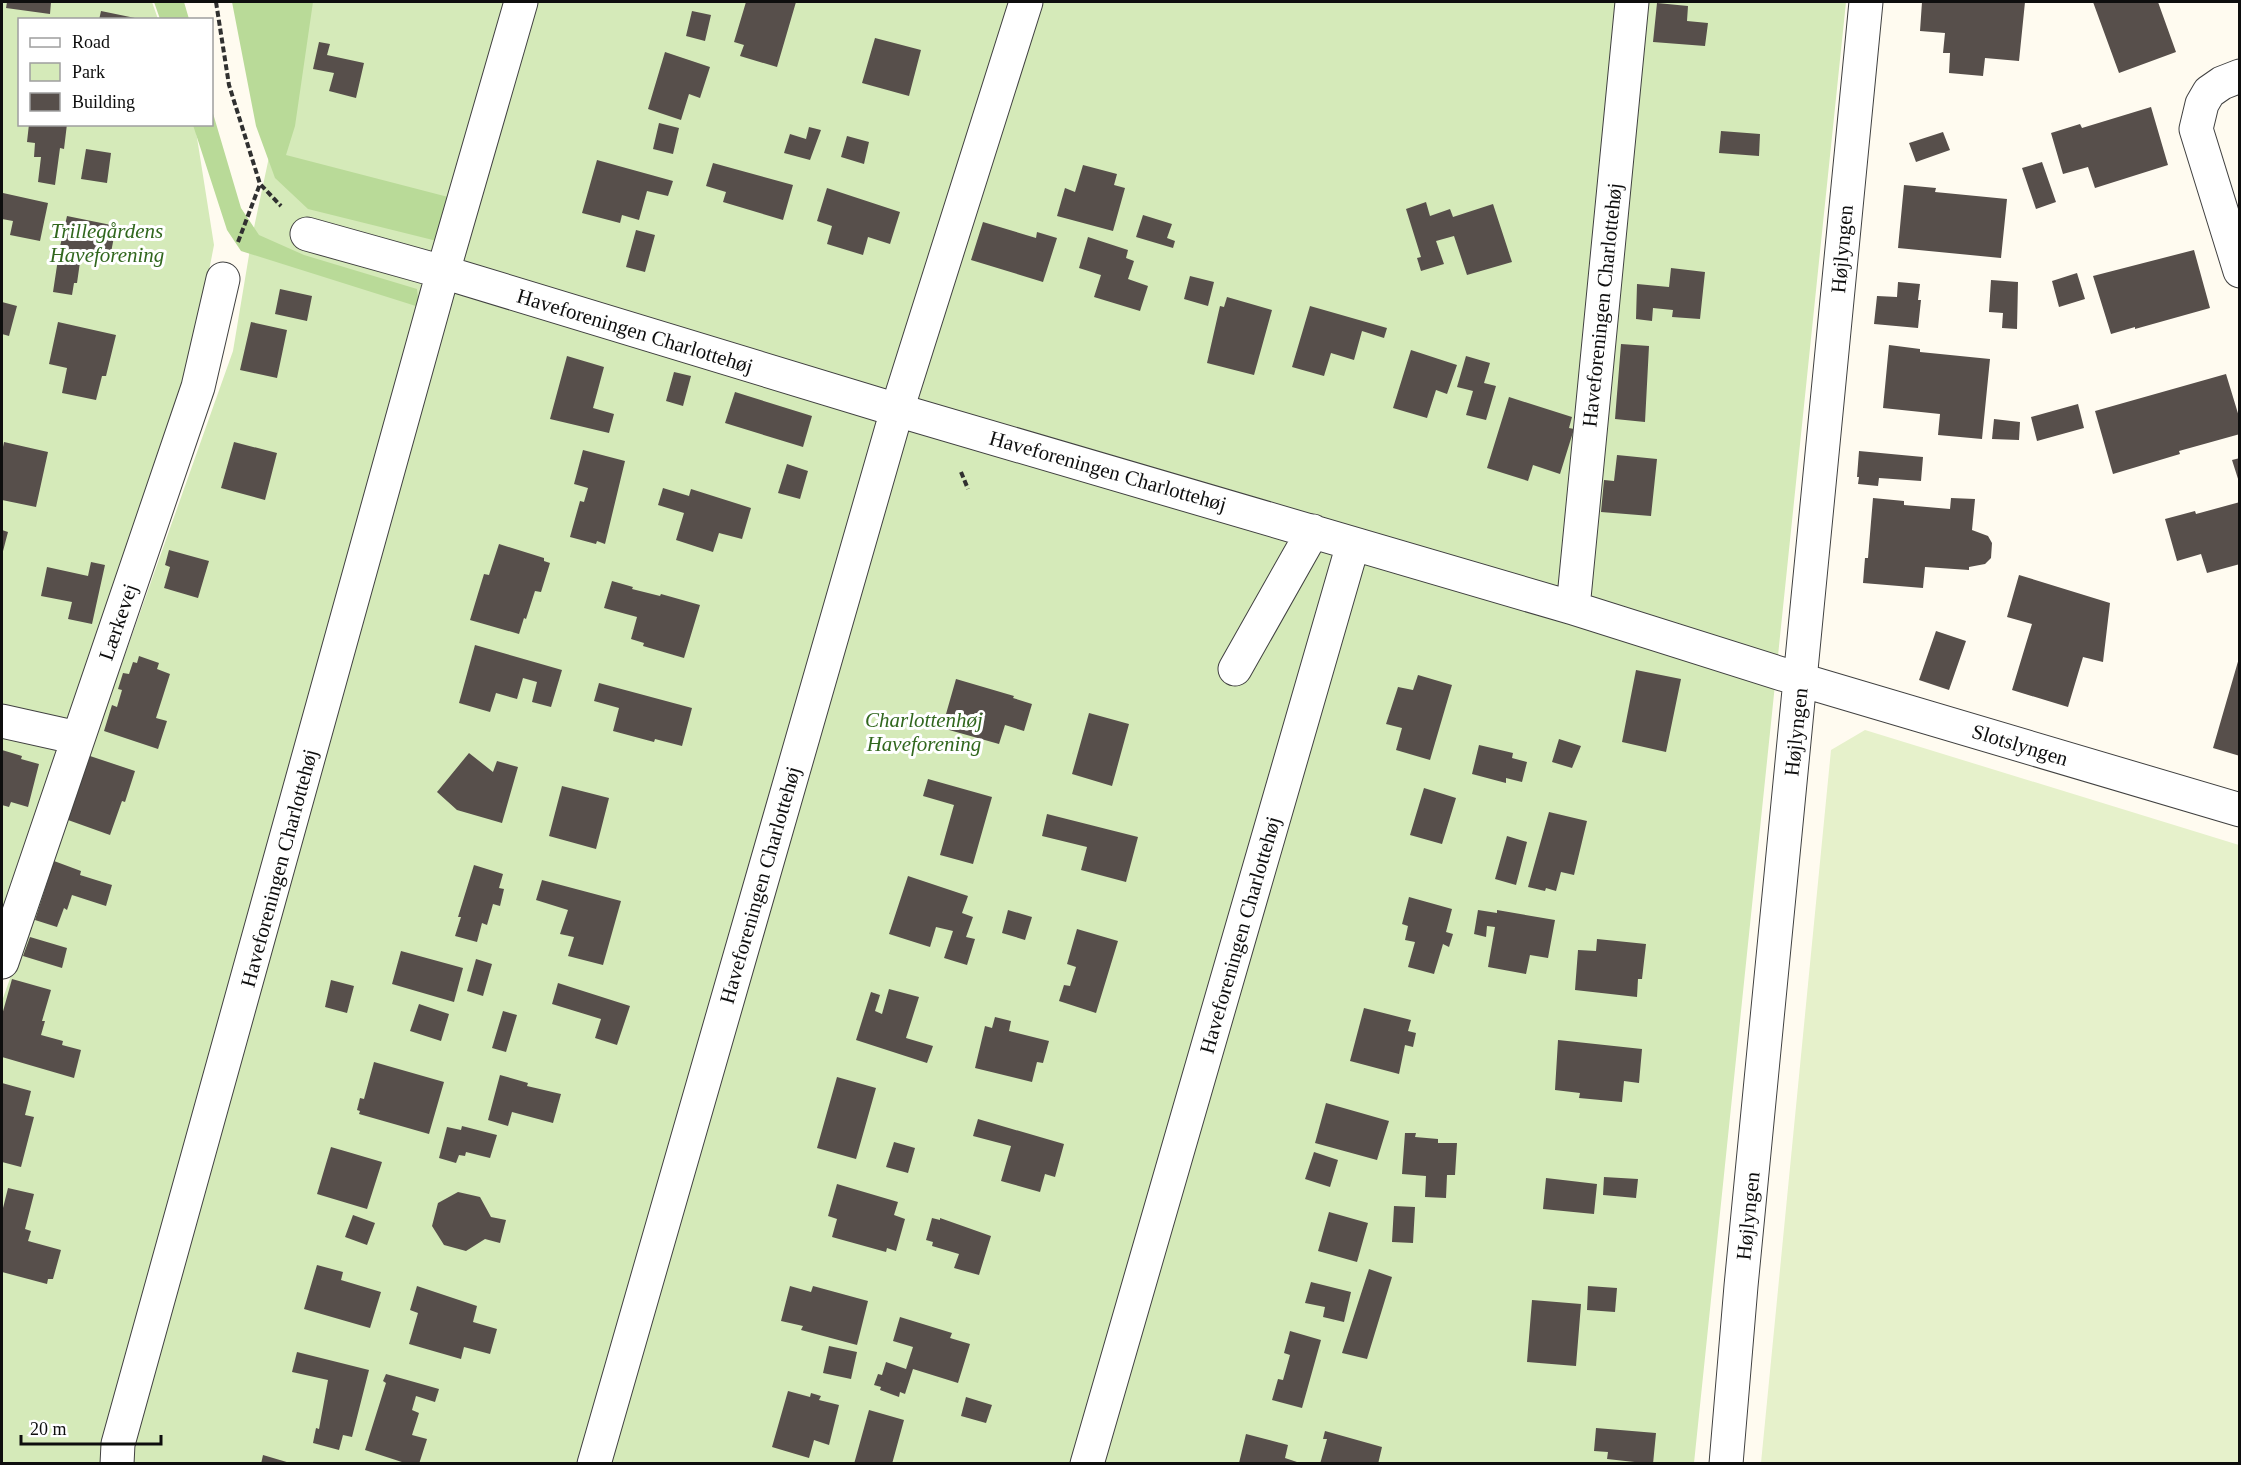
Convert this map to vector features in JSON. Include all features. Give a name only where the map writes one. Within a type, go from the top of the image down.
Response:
[{"type":"street","name":"Haveforeningen Charlottehøj","points":[[117,1464],[118,1444],[443,272],[521,2]]},
{"type":"street","name":"Haveforeningen Charlottehøj","points":[[594,1464],[897,410],[1026,2]]},
{"type":"street","name":"Haveforeningen Charlottehøj","points":[[1573,608],[1632,2]]},
{"type":"street","name":"Højlyngen","points":[[1726,1464],[1741,1286],[1866,2]]},
{"type":"street","points":[[2240,76],[2222,83],[2209,92],[2202,104],[2196,129],[2240,271]]},
{"type":"street","name":"Haveforeningen Charlottehøj","points":[[307,234],[443,272],[897,410],[1573,608],[1801,680]]},
{"type":"street","name":"Lærkevej","points":[[2,962],[198,387],[224,279]]},
{"type":"street","points":[[1235,669],[1313,531]]},
{"type":"street","name":"Haveforeningen Charlottehøj","points":[[1087,1464],[1353,544]]},
{"type":"street","name":"Slotslyngen","points":[[1801,680],[2240,810]]},
{"type":"street","points":[[2,721],[78,738]]},
{"type":"path","points":[[216,2],[229,85],[260,184],[307,234]]},
{"type":"path","points":[[224,279],[260,184]]},
{"type":"green space","name":"Trillegårdens Haveforening","points":[[2,2],[152,2],[158,18],[18,18],[18,126],[195,126],[214,245],[184,400],[2,934]]},
{"type":"green space","points":[[154,2],[184,2],[189,18],[160,18]]},
{"type":"green space","points":[[232,2],[313,2],[295,126],[286,155],[452,198],[437,241],[308,209],[275,178],[256,126]]},
{"type":"green space","name":"Charlottenhøj Haveforening","points":[[302,2],[1846,2],[1694,1463],[2,1464],[2,1001],[233,351],[252,237]]},
{"type":"green space","points":[[213,113],[241,208],[259,235],[304,255],[417,289],[419,307],[241,251],[227,230],[193,126],[213,126]]},
{"type":"green space","points":[[1865,730],[2239,845],[2239,1463],[1761,1463],[1831,750]]},
{"type":"building","points":[[7,2],[51,2],[50,14],[6,8]]},
{"type":"building","points":[[746,2],[796,2],[777,67],[740,56],[744,45],[734,42]]},
{"type":"building","points":[[1922,2],[2025,2],[2019,61],[1985,58],[1983,76],[1949,73],[1950,53],[1943,53],[1945,33],[1920,31]]},
{"type":"building","points":[[2093,2],[2158,2],[2176,52],[2119,73]]},
{"type":"building","points":[[1657,3],[1688,6],[1687,21],[1708,23],[1705,46],[1653,42]]},
{"type":"building","points":[[101,11],[135,18],[99,18]]},
{"type":"building","points":[[692,11],[711,15],[705,41],[686,36]]},
{"type":"building","points":[[875,38],[921,50],[909,96],[862,83]]},
{"type":"building","points":[[319,42],[330,44],[327,55],[364,63],[356,98],[329,91],[334,73],[313,69]]},
{"type":"building","points":[[665,52],[710,67],[700,98],[689,94],[681,120],[648,109]]},
{"type":"building","points":[[2151,107],[2168,165],[2095,188],[2088,167],[2063,174],[2051,133],[2080,124],[2082,128]]},
{"type":"building","points":[[659,123],[679,128],[673,154],[653,149]]},
{"type":"building","points":[[29,126],[67,126],[64,149],[60,148],[55,185],[38,182],[41,157],[34,157],[35,143],[27,142]]},
{"type":"building","points":[[809,127],[821,130],[810,160],[784,153],[790,134],[806,139]]},
{"type":"building","points":[[1721,131],[1760,134],[1759,156],[1719,153]]},
{"type":"building","points":[[1943,132],[1950,150],[1916,162],[1909,143]]},
{"type":"building","points":[[847,136],[869,142],[864,164],[841,157]]},
{"type":"building","points":[[86,149],[111,153],[107,183],[81,179]]},
{"type":"building","points":[[597,160],[673,181],[668,196],[647,191],[639,220],[622,215],[620,223],[582,213]]},
{"type":"building","points":[[2042,162],[2056,202],[2036,209],[2022,168]]},
{"type":"building","points":[[713,163],[793,185],[783,220],[723,202],[726,192],[706,186]]},
{"type":"building","points":[[1083,165],[1117,174],[1114,185],[1125,188],[1113,231],[1057,216],[1065,188],[1075,192]]},
{"type":"building","points":[[1904,185],[1936,188],[1935,192],[2007,199],[2001,258],[1898,248]]},
{"type":"building","points":[[827,188],[900,212],[890,244],[868,237],[863,255],[827,244],[832,226],[817,221]]},
{"type":"building","points":[[3,193],[48,203],[40,241],[10,235],[13,221],[2,219]]},
{"type":"building","points":[[1426,202],[1430,216],[1450,209],[1453,217],[1493,204],[1512,262],[1467,275],[1454,236],[1436,241],[1444,264],[1421,271],[1417,258],[1421,257],[1406,209]]},
{"type":"building","points":[[1143,215],[1172,224],[1167,238],[1175,241],[1173,248],[1136,237]]},
{"type":"building","points":[[67,216],[116,226],[110,258],[83,251],[82,256],[59,251]]},
{"type":"building","points":[[983,222],[1036,238],[1037,232],[1057,238],[1043,282],[971,260]]},
{"type":"building","points":[[636,230],[655,235],[645,272],[626,267]]},
{"type":"building","points":[[1088,237],[1128,250],[1126,258],[1134,261],[1128,279],[1148,286],[1140,311],[1094,297],[1101,275],[1079,268]]},
{"type":"building","points":[[2194,250],[2210,308],[2111,334],[2093,276]]},
{"type":"building","points":[[58,259],[80,262],[77,283],[74,283],[72,295],[53,292]]},
{"type":"building","points":[[1671,268],[1705,272],[1700,319],[1672,317],[1673,310],[1653,308],[1652,321],[1636,319],[1637,284],[1669,287]]},
{"type":"building","points":[[2077,273],[2085,299],[2059,307],[2052,281]]},
{"type":"building","points":[[1190,276],[1214,282],[1208,306],[1184,299]]},
{"type":"building","points":[[1991,280],[2018,282],[2017,329],[2002,328],[2003,313],[1989,312]]},
{"type":"building","points":[[1898,282],[1920,284],[1918,328],[1874,324],[1877,296],[1897,297]]},
{"type":"building","points":[[280,289],[312,296],[307,321],[275,314]]},
{"type":"building","points":[[1227,297],[1272,310],[1254,375],[1207,363],[1220,306],[1224,307]]},
{"type":"building","points":[[2,302],[17,306],[9,336],[2,334]]},
{"type":"building","points":[[1310,306],[1387,328],[1384,338],[1362,331],[1354,360],[1331,353],[1324,376],[1292,367]]},
{"type":"building","points":[[58,322],[116,335],[106,376],[102,376],[96,400],[62,393],[67,368],[49,364]]},
{"type":"building","points":[[251,322],[287,330],[277,378],[240,370]]},
{"type":"building","points":[[1621,344],[1649,346],[1645,422],[1615,419]]},
{"type":"building","points":[[1889,345],[1920,349],[1920,352],[1990,359],[1982,439],[1938,435],[1940,414],[1883,408]]},
{"type":"building","points":[[1411,350],[1457,365],[1447,394],[1436,390],[1427,418],[1393,408]]},
{"type":"building","points":[[567,356],[604,367],[593,408],[614,414],[609,433],[550,419]]},
{"type":"building","points":[[1466,356],[1490,363],[1484,383],[1496,386],[1486,420],[1466,415],[1473,391],[1457,387]]},
{"type":"building","points":[[674,372],[691,376],[683,406],[666,401]]},
{"type":"building","points":[[2226,374],[2240,420],[2240,434],[2179,451],[2180,454],[2113,474],[2095,411]]},
{"type":"building","points":[[735,392],[812,416],[803,447],[725,423]]},
{"type":"building","points":[[1509,397],[1572,417],[1569,428],[1574,429],[1560,474],[1533,465],[1528,481],[1487,468]]},
{"type":"building","points":[[2078,404],[2084,428],[2037,441],[2031,417]]},
{"type":"building","points":[[1994,419],[2020,422],[2019,440],[1992,439]]},
{"type":"building","points":[[4,442],[48,452],[36,507],[2,500]]},
{"type":"building","points":[[234,442],[277,453],[265,500],[221,488]]},
{"type":"building","points":[[583,450],[625,461],[605,544],[570,537],[580,501],[584,502],[588,488],[574,484]]},
{"type":"building","points":[[1859,451],[1923,457],[1921,481],[1879,478],[1878,486],[1858,484]]},
{"type":"building","points":[[1617,455],[1657,459],[1651,516],[1601,512],[1604,480],[1614,481]]},
{"type":"building","points":[[2240,458],[2240,482],[2239,482],[2232,460]]},
{"type":"building","points":[[787,464],[808,471],[800,499],[778,493]]},
{"type":"building","points":[[663,488],[689,496],[691,489],[751,508],[742,539],[719,533],[713,552],[676,540],[684,513],[658,505]]},
{"type":"building","points":[[1873,498],[1904,501],[1904,505],[1950,509],[1951,498],[1975,499],[1972,530],[1988,536],[1992,543],[1991,558],[1985,564],[1969,567],[1969,570],[1925,567],[1923,588],[1863,583],[1865,558],[1868,558]]},
{"type":"building","points":[[2240,502],[2240,564],[2207,573],[2201,554],[2177,561],[2165,519],[2195,511],[2196,514]]},
{"type":"building","points":[[2,530],[8,532],[2,555]]},
{"type":"building","points":[[499,544],[544,558],[544,561],[550,563],[541,592],[535,591],[519,634],[470,620],[484,574],[489,575]]},
{"type":"building","points":[[169,550],[209,561],[198,598],[164,588],[170,567],[165,565]]},
{"type":"building","points":[[91,562],[105,565],[92,624],[68,619],[72,602],[41,596],[47,567],[88,576]]},
{"type":"building","points":[[2019,575],[2110,603],[2103,662],[2083,657],[2068,707],[2012,690],[2032,624],[2007,617]]},
{"type":"building","points":[[612,581],[633,587],[632,589],[700,605],[684,658],[643,646],[644,643],[631,639],[637,617],[604,608]]},
{"type":"building","points":[[1936,631],[1966,641],[1949,690],[1919,680]]},
{"type":"building","points":[[475,645],[562,670],[551,707],[532,702],[537,682],[523,678],[517,699],[496,693],[490,712],[459,703]]},
{"type":"building","points":[[139,656],[159,663],[157,669],[170,674],[156,718],[167,721],[158,749],[104,731],[112,705],[117,707],[122,690],[118,689],[123,673],[129,674],[133,662],[137,663]]},
{"type":"building","points":[[2240,658],[2240,756],[2213,748]]},
{"type":"building","points":[[1636,670],[1681,679],[1666,752],[1622,742]]},
{"type":"building","points":[[1418,675],[1452,685],[1430,760],[1396,750],[1402,728],[1386,724],[1398,687],[1413,690]]},
{"type":"building","points":[[956,679],[1014,696],[1013,698],[1032,704],[1024,731],[1005,725],[999,744],[942,728]]},
{"type":"building","points":[[599,683],[692,708],[682,746],[655,739],[654,742],[613,731],[619,708],[594,701]]},
{"type":"building","points":[[1089,713],[1129,724],[1112,786],[1072,774]]},
{"type":"building","points":[[1559,739],[1581,746],[1572,768],[1552,762]]},
{"type":"building","points":[[1479,745],[1513,753],[1512,758],[1527,762],[1522,782],[1506,778],[1506,783],[1472,774]]},
{"type":"building","points":[[2,750],[39,764],[28,807],[11,802],[9,807],[2,805]]},
{"type":"building","points":[[469,753],[493,772],[497,761],[518,767],[502,823],[457,810],[437,792]]},
{"type":"building","points":[[90,756],[135,771],[125,802],[122,801],[110,835],[68,820]]},
{"type":"building","points":[[928,779],[992,797],[973,864],[940,855],[954,805],[923,796]]},
{"type":"building","points":[[562,786],[609,798],[596,849],[549,836]]},
{"type":"building","points":[[1424,788],[1456,798],[1442,844],[1410,835]]},
{"type":"building","points":[[1549,812],[1587,821],[1574,875],[1561,872],[1556,891],[1528,887]]},
{"type":"building","points":[[1047,814],[1138,837],[1126,882],[1081,870],[1087,847],[1042,836]]},
{"type":"building","points":[[1507,836],[1527,842],[1516,885],[1495,879]]},
{"type":"building","points":[[54,861],[81,871],[80,875],[112,885],[106,906],[72,895],[67,910],[64,908],[57,927],[35,920]]},
{"type":"building","points":[[474,865],[503,874],[499,888],[504,889],[500,906],[493,904],[487,925],[482,923],[477,942],[455,936],[461,917],[458,917]]},
{"type":"building","points":[[908,876],[968,896],[962,913],[973,917],[966,937],[975,939],[967,965],[944,958],[953,931],[936,927],[930,947],[889,934]]},
{"type":"building","points":[[542,880],[621,901],[603,965],[568,956],[574,937],[560,934],[568,910],[536,900]]},
{"type":"building","points":[[1409,897],[1452,909],[1446,932],[1453,934],[1449,947],[1443,944],[1434,974],[1408,967],[1415,942],[1405,940],[1408,926],[1402,924]]},
{"type":"building","points":[[1008,910],[1032,917],[1025,940],[1002,933]]},
{"type":"building","points":[[1478,910],[1497,913],[1497,910],[1555,920],[1548,958],[1530,955],[1526,974],[1488,967],[1495,927],[1487,926],[1486,937],[1474,934]]},
{"type":"building","points":[[1077,929],[1118,941],[1096,1013],[1059,1001],[1064,985],[1070,986],[1076,967],[1067,964]]},
{"type":"building","points":[[30,937],[67,948],[62,968],[23,956]]},
{"type":"building","points":[[1597,939],[1646,944],[1642,979],[1638,979],[1637,997],[1575,990],[1578,950],[1596,951]]},
{"type":"building","points":[[401,951],[463,968],[454,1002],[392,984]]},
{"type":"building","points":[[476,959],[492,964],[483,996],[467,991]]},
{"type":"building","points":[[12,979],[51,990],[42,1021],[45,1021],[41,1035],[63,1041],[62,1045],[81,1050],[74,1078],[2,1057],[2,1015]]},
{"type":"building","points":[[331,980],[354,986],[347,1013],[325,1007]]},
{"type":"building","points":[[558,983],[630,1006],[617,1045],[595,1038],[601,1019],[552,1004]]},
{"type":"building","points":[[889,989],[919,997],[906,1038],[933,1046],[927,1063],[856,1040],[871,992],[880,995],[875,1011],[882,1014]]},
{"type":"building","points":[[419,1004],[449,1014],[441,1041],[410,1031]]},
{"type":"building","points":[[1364,1008],[1411,1020],[1408,1031],[1416,1033],[1413,1047],[1405,1045],[1399,1074],[1350,1061]]},
{"type":"building","points":[[503,1011],[517,1015],[506,1052],[492,1048]]},
{"type":"building","points":[[995,1017],[1011,1021],[1009,1031],[1049,1041],[1043,1063],[1037,1062],[1032,1082],[975,1068],[985,1026],[992,1028]]},
{"type":"building","points":[[1558,1040],[1642,1049],[1639,1083],[1624,1081],[1622,1102],[1579,1098],[1580,1093],[1555,1090]]},
{"type":"building","points":[[374,1062],[444,1082],[429,1134],[359,1114],[360,1111],[357,1110],[360,1098],[364,1099]]},
{"type":"building","points":[[500,1075],[528,1083],[527,1086],[561,1094],[553,1123],[512,1112],[508,1126],[488,1120]]},
{"type":"building","points":[[837,1077],[876,1088],[856,1159],[817,1148]]},
{"type":"building","points":[[2,1083],[31,1091],[25,1115],[34,1117],[21,1167],[2,1162]]},
{"type":"building","points":[[1326,1103],[1389,1121],[1377,1160],[1315,1143]]},
{"type":"building","points":[[978,1119],[1064,1144],[1055,1177],[1045,1174],[1040,1192],[1001,1181],[1011,1146],[973,1136]]},
{"type":"building","points":[[462,1126],[497,1135],[490,1158],[466,1152],[465,1156],[459,1155],[456,1163],[439,1158],[447,1127],[461,1130]]},
{"type":"building","points":[[1405,1133],[1416,1133],[1415,1137],[1438,1139],[1438,1143],[1457,1143],[1455,1175],[1447,1175],[1446,1198],[1425,1197],[1426,1176],[1402,1174]]},
{"type":"building","points":[[894,1142],[915,1148],[908,1173],[886,1167]]},
{"type":"building","points":[[331,1147],[382,1162],[367,1209],[317,1194]]},
{"type":"building","points":[[1314,1152],[1338,1160],[1330,1187],[1305,1179]]},
{"type":"building","points":[[1604,1177],[1638,1179],[1636,1198],[1603,1195]]},
{"type":"building","points":[[1546,1178],[1597,1184],[1594,1214],[1543,1209]]},
{"type":"building","points":[[837,1184],[898,1202],[894,1215],[905,1219],[896,1251],[887,1248],[886,1252],[832,1237],[837,1219],[828,1216]]},
{"type":"building","points":[[8,1188],[34,1194],[25,1229],[31,1231],[28,1241],[61,1250],[53,1279],[48,1279],[47,1284],[2,1272],[2,1212]]},
{"type":"building","points":[[458,1192],[480,1197],[491,1217],[506,1220],[500,1243],[485,1239],[466,1251],[444,1245],[432,1226],[438,1203]]},
{"type":"building","points":[[1394,1206],[1415,1207],[1413,1243],[1392,1242]]},
{"type":"building","points":[[1329,1212],[1368,1223],[1357,1262],[1318,1251]]},
{"type":"building","points":[[353,1215],[375,1223],[367,1245],[345,1237]]},
{"type":"building","points":[[932,1218],[940,1220],[940,1218],[991,1236],[979,1275],[954,1268],[959,1254],[932,1246],[933,1242],[926,1240]]},
{"type":"building","points":[[317,1265],[343,1272],[341,1280],[381,1292],[370,1328],[304,1309]]},
{"type":"building","points":[[1369,1269],[1392,1277],[1367,1359],[1342,1353]]},
{"type":"building","points":[[1311,1282],[1351,1292],[1344,1322],[1323,1317],[1325,1307],[1305,1303]]},
{"type":"building","points":[[417,1286],[477,1306],[473,1322],[497,1329],[490,1354],[464,1347],[461,1359],[409,1344],[418,1313],[410,1310]]},
{"type":"building","points":[[790,1286],[811,1292],[813,1286],[868,1301],[857,1345],[801,1330],[803,1326],[781,1321]]},
{"type":"building","points":[[1588,1286],[1617,1288],[1615,1312],[1587,1310]]},
{"type":"building","points":[[1532,1300],[1581,1304],[1576,1366],[1527,1362]]},
{"type":"building","points":[[900,1317],[952,1333],[950,1338],[970,1344],[958,1383],[913,1369],[905,1394],[900,1392],[899,1397],[880,1390],[881,1387],[874,1385],[878,1374],[882,1375],[886,1362],[906,1369],[913,1347],[893,1341]]},
{"type":"building","points":[[1290,1331],[1321,1340],[1302,1408],[1272,1400],[1278,1379],[1283,1380],[1290,1355],[1284,1353]]},
{"type":"building","points":[[829,1346],[857,1352],[851,1379],[823,1373]]},
{"type":"building","points":[[297,1352],[369,1370],[352,1437],[343,1435],[339,1450],[313,1443],[316,1428],[319,1429],[328,1380],[292,1372]]},
{"type":"building","points":[[386,1374],[439,1389],[435,1402],[416,1396],[412,1410],[419,1413],[412,1435],[427,1439],[419,1464],[408,1464],[365,1450],[386,1383],[383,1381]]},
{"type":"building","points":[[788,1391],[810,1397],[811,1393],[821,1396],[819,1400],[839,1405],[829,1445],[814,1440],[809,1458],[772,1447]]},
{"type":"building","points":[[966,1397],[992,1405],[986,1423],[961,1416]]},
{"type":"building","points":[[869,1410],[904,1420],[892,1464],[854,1464]]},
{"type":"building","points":[[1596,1428],[1656,1433],[1653,1464],[1607,1459],[1608,1452],[1594,1451]]},
{"type":"building","points":[[1325,1431],[1382,1447],[1378,1464],[1320,1464],[1327,1439],[1323,1439]]},
{"type":"building","points":[[1246,1434],[1288,1445],[1285,1458],[1303,1464],[1239,1463]]},
{"type":"building","points":[[263,1455],[290,1463],[290,1464],[261,1464]]}]
